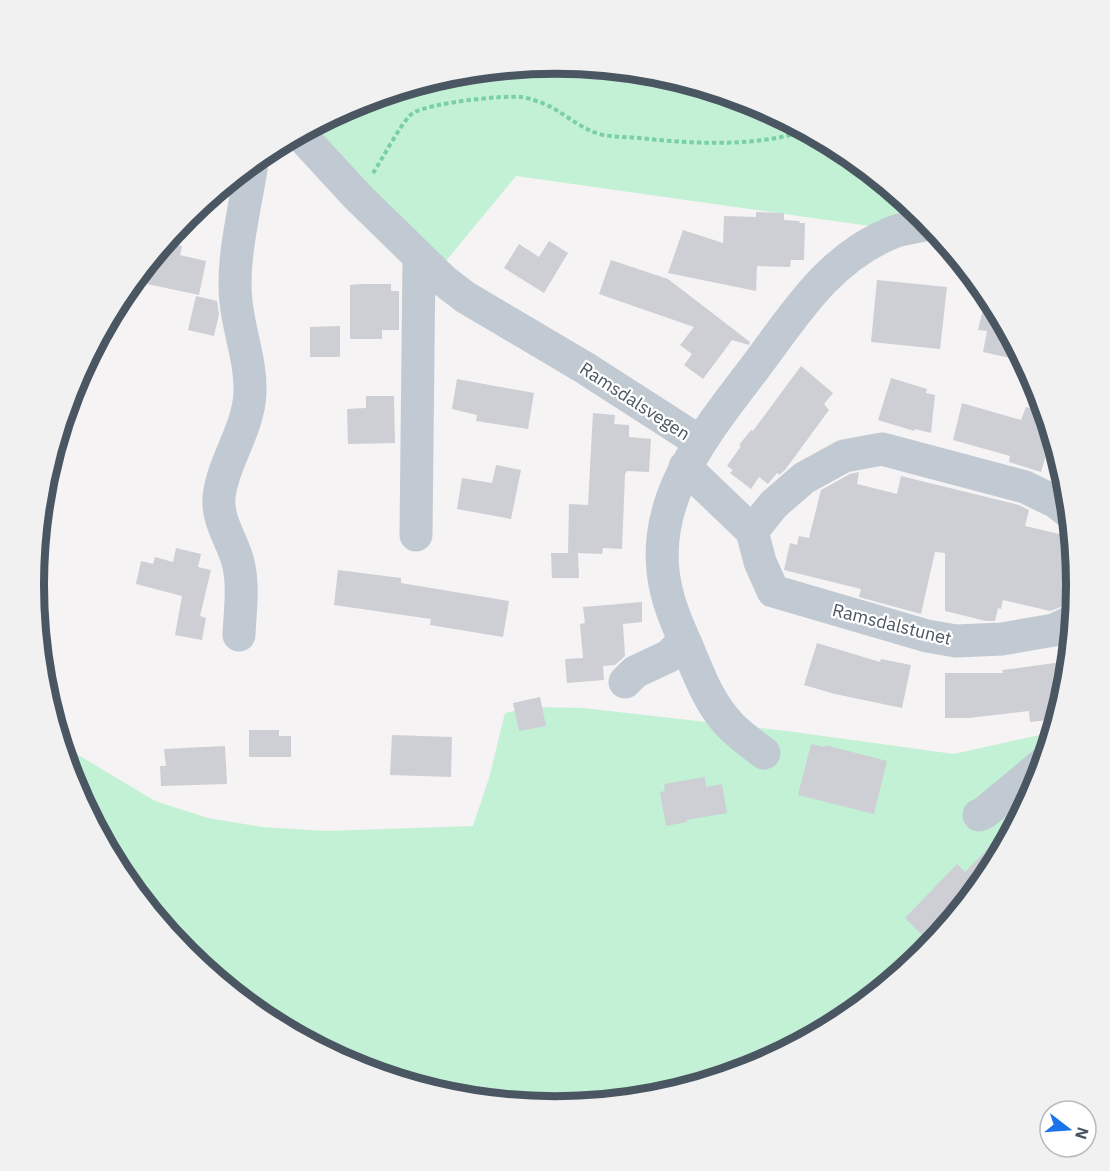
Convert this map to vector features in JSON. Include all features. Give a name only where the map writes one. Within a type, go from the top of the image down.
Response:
[{"type":"street","name":"Ramsdalsvegen","points":[[305,140],[357,196],[442,280],[465,297],[585,368],[692,455],[794,315],[824,279],[851,254],[892,233],[919,227]]},
{"type":"street","points":[[239,635],[242,585],[238,562],[220,516],[219,496],[224,475],[244,424],[250,394],[246,349],[236,302],[236,272],[250,176]]},
{"type":"street","points":[[416,535],[419,259]]},
{"type":"street","points":[[764,753],[729,725],[717,710],[704,687],[684,641],[667,593],[662,563],[664,535],[670,504],[692,455],[752,531],[774,504],[804,478],[844,456],[882,449],[1025,487],[1060,505]]},
{"type":"street","name":"Ramsdalstunet","points":[[752,531],[760,562],[773,591],[847,614],[927,636],[956,641],[1002,639],[1054,630],[1064,625]]},
{"type":"street","points":[[625,682],[635,672],[669,656],[684,641]]},
{"type":"street","points":[[979,815],[1030,775]]},
{"type":"path","points":[[357,196],[406,121],[414,113],[452,102],[522,97],[550,106],[582,127],[603,135],[669,142],[699,144],[743,142],[794,134]]},
{"type":"green space","points":[[555,74],[622,78],[687,91],[719,101],[781,127],[839,160],[892,201],[916,223],[905,231],[516,176],[441,267],[316,134],[359,113],[391,101],[423,91],[488,78]]},
{"type":"green space","points":[[531,707],[583,708],[787,731],[954,754],[1044,734],[1028,781],[1014,812],[980,870],[940,923],[892,970],[866,991],[811,1028],[751,1058],[719,1070],[687,1080],[622,1093],[555,1097],[488,1093],[423,1080],[359,1058],[299,1028],[271,1011],[218,970],[193,947],[149,897],[130,870],[96,812],[71,751],[155,801],[208,818],[262,827],[326,831],[473,826],[489,778],[505,713]]},
{"type":"building","points":[[756,212],[784,213],[784,220],[805,223],[804,260],[791,260],[790,267],[757,266],[756,291],[668,273],[683,230],[723,243],[724,216],[756,217]]},
{"type":"building","points":[[549,241],[568,253],[544,293],[504,268],[519,244],[539,257]]},
{"type":"building","points":[[174,244],[182,246],[180,255],[206,261],[199,295],[143,283]]},
{"type":"building","points":[[611,260],[668,279],[750,342],[749,345],[732,340],[703,379],[684,365],[692,354],[680,345],[694,327],[599,294]]},
{"type":"building","points":[[877,280],[947,287],[940,349],[871,342]]},
{"type":"building","points":[[391,284],[391,291],[399,291],[399,330],[382,330],[382,339],[350,339],[350,285]]},
{"type":"building","points":[[196,296],[217,301],[219,314],[214,336],[188,330]]},
{"type":"building","points":[[984,307],[1014,359],[983,352],[987,331],[978,330]]},
{"type":"building","points":[[340,326],[340,357],[310,357],[310,327]]},
{"type":"building","points":[[801,366],[833,393],[824,404],[829,410],[785,470],[779,475],[777,473],[768,484],[759,477],[751,489],[730,473],[733,470],[727,466],[741,446],[739,445],[751,430],[753,431]]},
{"type":"building","points":[[891,378],[927,389],[926,393],[935,395],[931,433],[915,429],[914,431],[878,420]]},
{"type":"building","points":[[457,379],[534,393],[528,429],[476,421],[477,415],[452,409]]},
{"type":"building","points":[[366,396],[394,396],[395,443],[348,444],[347,409],[366,408]]},
{"type":"building","points":[[962,403],[1021,420],[1026,407],[1035,410],[1048,449],[1041,472],[1009,462],[1010,456],[953,440]]},
{"type":"building","points":[[593,413],[615,415],[614,424],[629,425],[629,437],[651,439],[649,472],[627,471],[625,474],[622,549],[603,548],[602,554],[578,553],[579,578],[552,578],[551,553],[568,553],[569,504],[588,505]]},
{"type":"building","points":[[496,465],[521,470],[511,519],[457,509],[462,478],[492,483]]},
{"type":"building","points":[[859,472],[857,484],[897,494],[901,476],[1019,505],[1029,510],[1025,526],[1063,535],[1065,605],[1050,611],[1003,600],[1001,609],[998,608],[995,621],[945,611],[945,553],[935,552],[921,614],[859,597],[861,589],[784,570],[790,543],[797,545],[799,536],[809,538],[821,490],[850,474]]},
{"type":"building","points":[[176,548],[201,554],[198,567],[211,570],[200,616],[206,618],[202,640],[175,635],[182,596],[136,584],[141,561],[153,564],[155,557],[173,562]]},
{"type":"building","points":[[338,570],[401,578],[401,583],[509,601],[503,637],[430,625],[431,619],[334,605]]},
{"type":"building","points":[[642,602],[642,622],[623,624],[625,656],[615,665],[603,666],[604,680],[567,683],[565,659],[583,658],[580,624],[585,623],[583,607]]},
{"type":"building","points":[[817,643],[880,662],[881,659],[911,665],[902,708],[804,685]]},
{"type":"building","points":[[1060,662],[1048,720],[1030,722],[1029,711],[969,718],[945,718],[945,673],[1003,673],[1002,670]]},
{"type":"building","points":[[540,697],[546,726],[519,731],[513,703]]},
{"type":"building","points":[[249,730],[279,730],[279,736],[291,736],[291,757],[249,757]]},
{"type":"building","points":[[392,735],[452,737],[451,777],[390,775]]},
{"type":"building","points":[[811,744],[825,747],[825,745],[887,761],[874,814],[798,795]]},
{"type":"building","points":[[225,746],[227,784],[161,786],[160,766],[166,766],[164,749]]},
{"type":"building","points":[[705,777],[706,787],[722,784],[727,813],[666,826],[660,792],[665,791],[664,784]]},
{"type":"building","points":[[1002,835],[961,897],[925,938],[905,918],[957,864],[965,872]]}]
